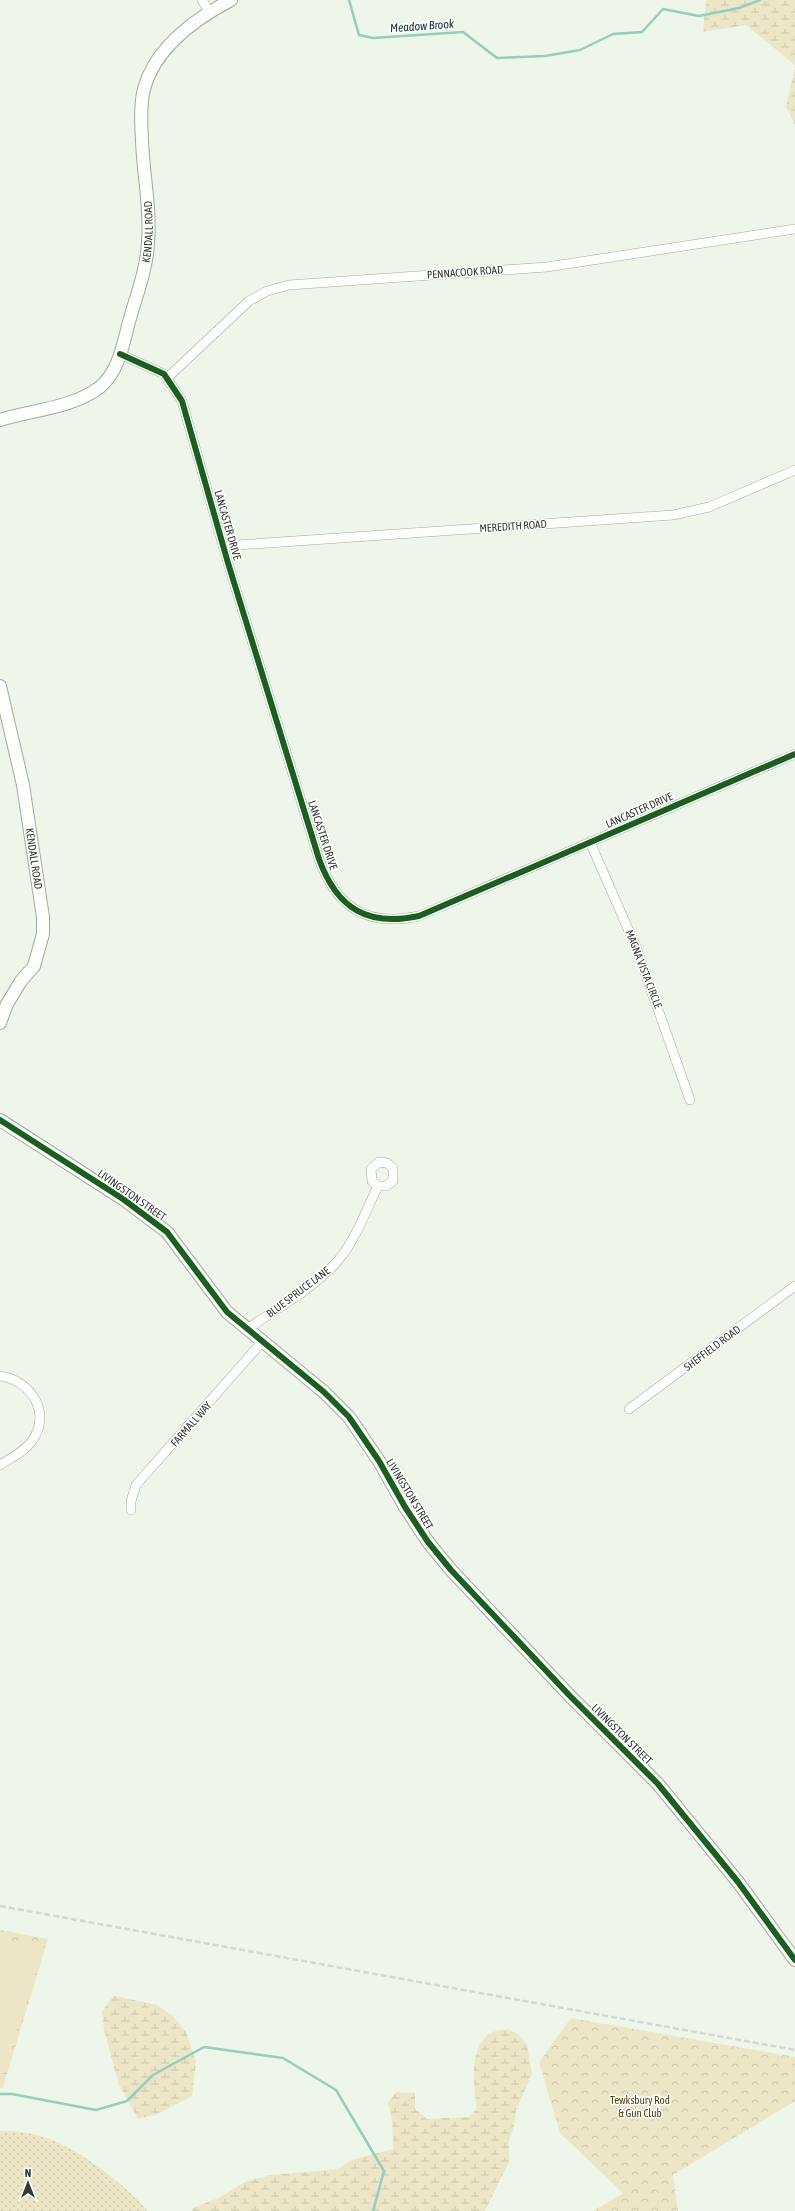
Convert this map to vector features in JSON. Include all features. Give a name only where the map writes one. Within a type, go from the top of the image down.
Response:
[{"type":"street","points":[[202,0],[210,13]]},
{"type":"street","name":"KENDALL ROAD","points":[[0,420],[62,404],[90,394],[101,386],[110,376],[120,354],[143,273],[148,243],[148,201],[142,140],[142,108],[144,88],[153,66],[171,43],[193,24],[231,0]]},
{"type":"street","name":"PENNACOOK ROAD","points":[[167,378],[249,301],[267,291],[289,284],[547,267],[795,229]]},
{"type":"street","name":"LANCASTER DRIVE","points":[[120,354],[149,366],[167,378],[182,401],[224,546],[319,860],[325,875],[345,902],[357,911],[372,919],[387,920],[419,916],[795,754]]},
{"type":"street","name":"MEREDITH ROAD","points":[[224,546],[673,515],[709,507],[795,470]]},
{"type":"street","name":"KENDALL ROAD","points":[[0,686],[23,785],[43,917],[41,941],[34,966],[21,981],[7,1004],[0,1023]]},
{"type":"street","name":"MAGNA VISTA CIRCLE","points":[[590,842],[636,947],[690,1100]]},
{"type":"street","name":"LIVINGSTON STREET","points":[[0,1120],[123,1199],[167,1232],[227,1312],[324,1392],[350,1417],[379,1461],[405,1507],[428,1542],[451,1570],[569,1695],[658,1784],[738,1882],[795,1960]]},
{"type":"street","name":"BLUE SPRUCE LANE","points":[[247,1329],[322,1276],[334,1265],[353,1236],[378,1186]]},
{"type":"street","name":"SHEFFIELD ROAD","points":[[629,1409],[795,1286]]},
{"type":"street","name":"FARMALL WAY","points":[[131,1510],[131,1500],[136,1486],[262,1342]]},
{"type":"street","points":[[0,1376],[16,1380],[29,1389],[38,1403],[40,1419],[37,1431],[31,1442],[0,1465]]},
{"type":"green space","points":[[706,0],[795,0],[795,65],[746,25],[703,32]]},
{"type":"green space","points":[[795,67],[795,125],[786,107]]},
{"type":"green space","points":[[0,1930],[48,1939],[3,2087],[0,2089]]},
{"type":"green space","points":[[0,1939],[44,1947],[2,2077],[0,2077]]},
{"type":"green space","points":[[114,1996],[157,2005],[173,2016],[186,2032],[196,2062],[192,2096],[158,2114],[138,2119],[119,2085],[104,2030],[102,2011]]},
{"type":"green space","name":"Tewksbury Rod & Gun Club","points":[[571,2018],[795,2057],[795,2101],[673,2175],[678,2211],[593,2211],[623,2193],[560,2133],[539,2062]]},
{"type":"green space","points":[[508,2029],[518,2034],[527,2045],[532,2074],[516,2110],[514,2126],[509,2141],[509,2162],[485,2211],[192,2211],[193,2208],[218,2198],[247,2181],[270,2175],[338,2169],[351,2160],[393,2149],[392,2119],[388,2103],[396,2092],[415,2093],[415,2109],[427,2119],[468,2117],[477,2109],[474,2067],[479,2046],[485,2038],[493,2032]]},
{"type":"green space","points":[[0,2131],[17,2131],[34,2134],[64,2145],[79,2153],[106,2172],[134,2196],[147,2211],[0,2211]]},
{"type":"waterway","name":"Meadow Brook","points":[[349,0],[359,35],[373,38],[463,32],[497,58],[545,56],[580,50],[613,34],[642,32],[663,9],[699,16],[739,8],[760,0]]},
{"type":"waterway","points":[[0,2094],[12,2094],[96,2110],[127,2101],[153,2075],[204,2047],[283,2058],[336,2090],[384,2171],[373,2211]]},
{"type":"railway","points":[[0,1906],[795,2050]]},
{"type":"cycle path","points":[[120,354],[164,374],[182,401],[228,563],[319,859],[326,876],[335,891],[345,902],[357,910],[370,916],[384,919],[401,919],[419,916],[795,754]]},
{"type":"cycle path","points":[[0,1120],[123,1199],[167,1232],[227,1312],[324,1392],[349,1417],[379,1461],[405,1507],[428,1542],[451,1570],[569,1695],[658,1784],[738,1882],[795,1960]]}]
